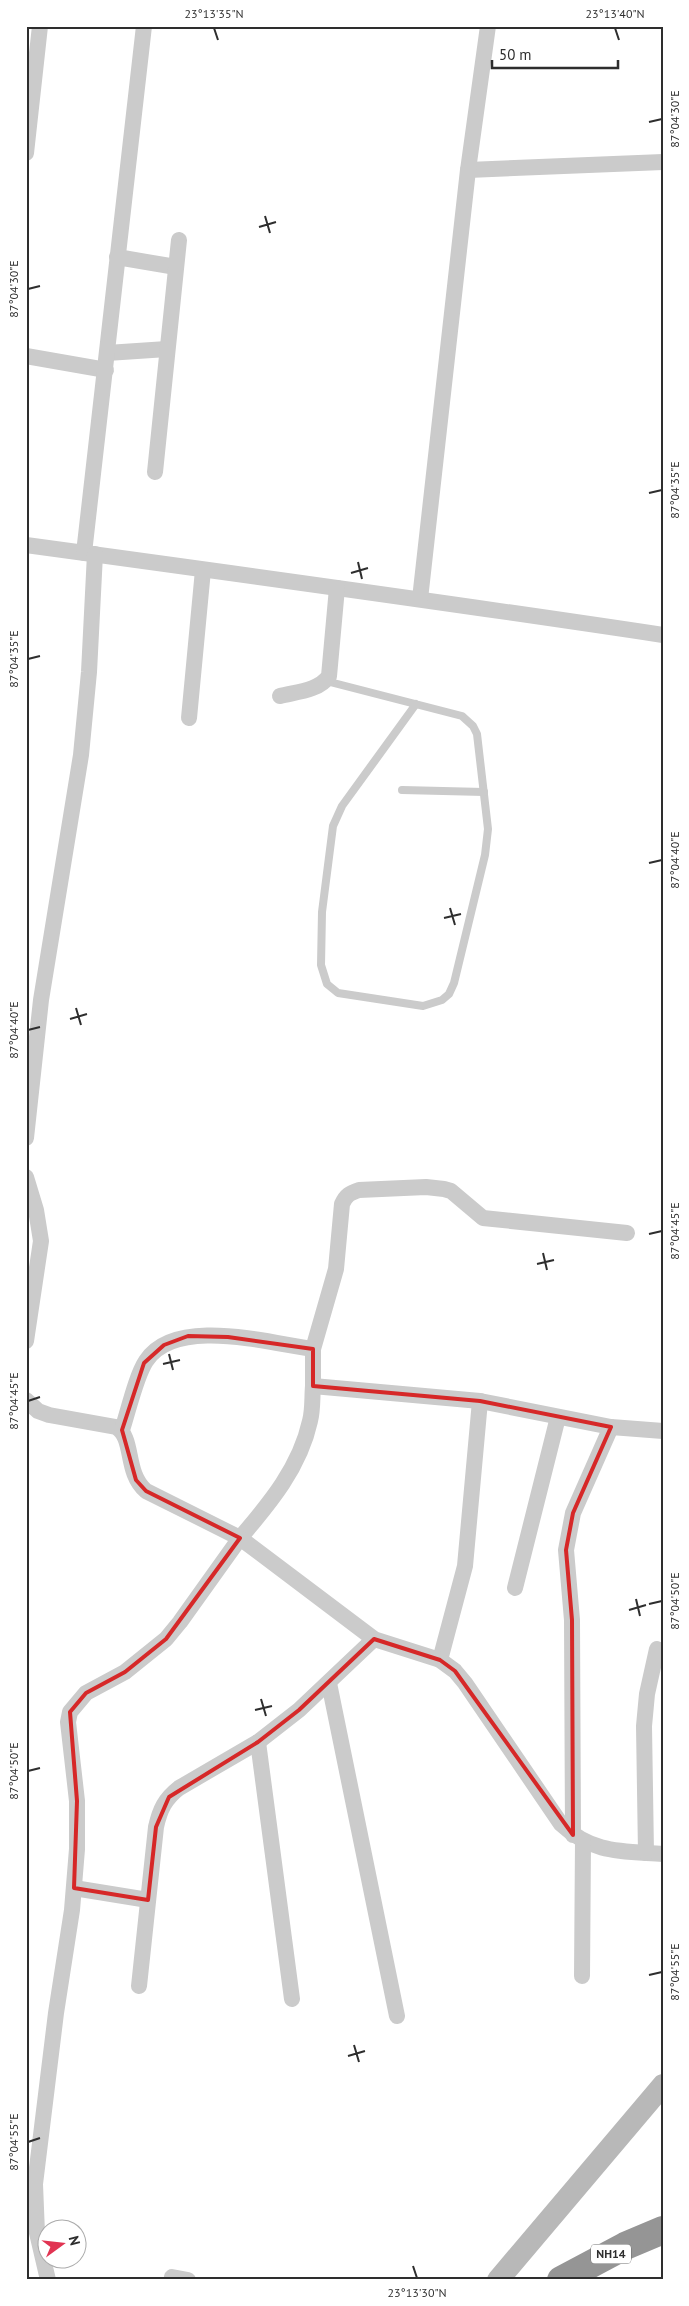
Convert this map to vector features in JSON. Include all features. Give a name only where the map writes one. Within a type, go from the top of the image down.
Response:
[{"type":"highway","name":"NH14","points":[[561,2280],[625,2246],[663,2230]]},
{"type":"street","points":[[26,154],[40,26]]},
{"type":"street","points":[[26,1138],[41,1000],[81,755],[90,553],[107,353],[144,26]]},
{"type":"street","points":[[420,599],[468,170],[488,26]]},
{"type":"street","points":[[468,170],[663,162]]},
{"type":"street","points":[[155,472],[179,240]]},
{"type":"street","points":[[117,257],[176,267]]},
{"type":"street","points":[[107,353],[167,349]]},
{"type":"street","points":[[26,356],[106,370]]},
{"type":"street","points":[[26,545],[420,599],[663,636]]},
{"type":"street","points":[[189,718],[203,570]]},
{"type":"street","points":[[280,696],[313,688],[326,681],[330,669],[337,588]]},
{"type":"street","points":[[26,1177],[36,1210],[41,1241],[26,1341]]},
{"type":"street","points":[[48,2280],[37,2233],[35,2184],[74,1888],[77,1849],[77,1801],[68,1722],[70,1712],[86,1693],[125,1672],[166,1639],[185,1616],[240,1538],[270,1504],[286,1481],[310,1421],[313,1386],[313,1350],[336,1269],[342,1204],[345,1198],[359,1190],[438,1188],[451,1191],[483,1218],[627,1234]]},
{"type":"street","points":[[122,1430],[144,1363],[152,1352],[175,1339],[188,1336],[228,1337],[313,1350]]},
{"type":"street","points":[[313,1386],[480,1401],[611,1427],[663,1431]]},
{"type":"street","points":[[26,1400],[38,1411],[49,1415],[116,1426],[122,1430],[126,1441],[132,1472],[140,1486],[146,1491],[240,1538],[374,1639],[440,1660],[455,1670],[561,1824],[578,1838],[600,1848],[663,1854]]},
{"type":"street","points":[[440,1660],[464,1566],[480,1401]]},
{"type":"street","points":[[515,1588],[558,1416]]},
{"type":"street","points":[[582,1976],[572,1620],[567,1542],[573,1513],[611,1427]]},
{"type":"street","points":[[139,1986],[156,1827],[162,1806],[179,1788],[258,1742],[299,1710],[374,1639]]},
{"type":"street","points":[[646,1853],[644,1726],[647,1694],[657,1649]]},
{"type":"street","points":[[329,1683],[396,2016]]},
{"type":"street","points":[[258,1742],[292,1998]]},
{"type":"street","points":[[74,1888],[148,1900]]},
{"type":"street","points":[[498,2280],[663,2085]]},
{"type":"lane","points":[[326,681],[416,704],[462,716],[473,726],[477,734],[488,830],[485,855],[454,983],[449,994],[442,1000],[423,1006],[338,993],[323,976],[321,965],[322,912],[332,826],[342,806],[416,704]]},
{"type":"lane","points":[[402,790],[484,792]]},
{"type":"highlighted area","points":[[188,1336],[228,1337],[313,1349],[313,1386],[480,1401],[611,1427],[573,1513],[566,1550],[572,1620],[573,1835],[455,1671],[440,1660],[374,1639],[299,1710],[258,1742],[169,1797],[156,1827],[148,1900],[74,1888],[77,1801],[70,1712],[86,1693],[125,1672],[166,1639],[240,1538],[146,1491],[136,1480],[122,1430],[144,1363],[164,1345]]}]
